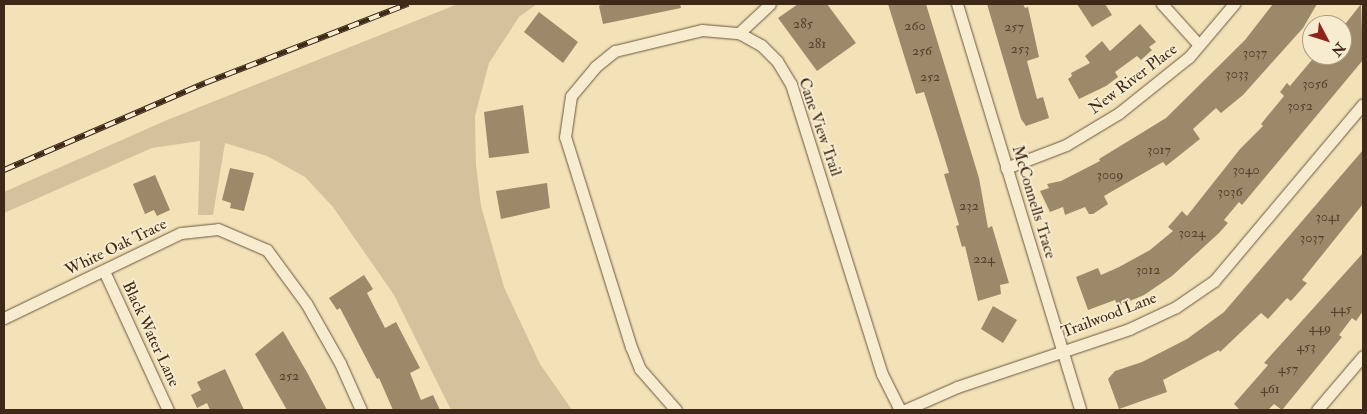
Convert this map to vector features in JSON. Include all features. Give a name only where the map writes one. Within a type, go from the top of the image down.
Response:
[{"type":"street","points":[[739,33],[770,4]]},
{"type":"street","name":"McConnells Trace","points":[[957,4],[1080,410]]},
{"type":"street","points":[[1162,4],[1199,45]]},
{"type":"street","name":"New River Place","points":[[1006,168],[1066,145],[1119,113],[1189,57],[1234,4]]},
{"type":"street","name":"Cane View Trail","points":[[676,410],[640,369],[631,348],[574,173],[565,137],[567,111],[571,96],[580,83],[616,51],[702,30],[739,33],[761,45],[777,61],[791,84],[882,374],[900,410]]},
{"type":"street","name":"Trailwood Lane","points":[[906,410],[957,387],[1062,350],[1129,329],[1176,307],[1214,280],[1363,104]]},
{"type":"street","name":"White Oak Trace","points":[[4,318],[181,233],[218,229],[267,250],[306,303],[340,363],[361,410]]},
{"type":"street","name":"Black Water Lane","points":[[104,271],[168,410]]},
{"type":"street","points":[[1318,410],[1363,356]]},
{"type":"shaded area","points":[[458,4],[537,4],[519,17],[489,63],[475,116],[476,165],[481,206],[504,287],[540,364],[572,410],[451,410],[394,295],[333,207],[305,177],[267,156],[225,143],[213,215],[198,215],[200,141],[152,148],[4,213],[4,192],[167,120]]},
{"type":"building","points":[[603,4],[680,4],[681,8],[603,24],[599,6]]},
{"type":"building","points":[[798,4],[827,4],[856,43],[817,71],[778,18]]},
{"type":"building","points":[[888,4],[926,4],[979,178],[988,228],[992,226],[1009,283],[1000,285],[1001,294],[978,301],[965,246],[962,247],[956,226],[959,225],[944,174],[949,173],[940,143],[924,92],[916,94]]},
{"type":"building","points":[[987,4],[1023,4],[1025,8],[1028,7],[1039,57],[1027,61],[1037,99],[1043,97],[1049,118],[1026,126],[1021,119]]},
{"type":"building","points":[[1077,4],[1105,4],[1112,15],[1092,27]]},
{"type":"building","points":[[1273,4],[1317,4],[1311,15],[1302,15],[1302,29],[1243,95],[1221,113],[1216,108],[1193,129],[1200,139],[1166,166],[1163,162],[1104,196],[1108,204],[1093,214],[1089,214],[1085,207],[1065,215],[1063,207],[1050,212],[1040,191],[1049,188],[1047,184],[1061,181],[1100,161],[1099,159],[1166,118],[1245,40]]},
{"type":"building","points":[[1361,4],[1363,60],[1242,205],[1239,202],[1224,220],[1228,223],[1172,276],[1144,295],[1118,306],[1115,300],[1088,310],[1076,277],[1098,268],[1101,275],[1119,267],[1150,250],[1173,231],[1168,227],[1182,211],[1187,216],[1240,149],[1263,126],[1261,124],[1284,96],[1280,92],[1287,83],[1290,86],[1308,65],[1352,65],[1352,15]]},
{"type":"building","points":[[539,12],[578,42],[563,63],[524,32]]},
{"type":"building","points":[[1140,24],[1156,42],[1149,47],[1152,50],[1141,60],[1137,56],[1115,72],[1118,77],[1106,86],[1079,99],[1068,79],[1072,76],[1071,73],[1090,63],[1085,56],[1102,41],[1110,51]]},
{"type":"building","points":[[523,105],[529,153],[489,158],[484,112]]},
{"type":"building","points":[[1363,150],[1363,204],[1302,280],[1307,283],[1291,301],[1287,298],[1268,319],[1261,313],[1220,352],[1219,350],[1163,380],[1167,392],[1119,409],[1108,379],[1115,371],[1142,362],[1187,339],[1224,312]]},
{"type":"building","points":[[230,168],[254,173],[244,211],[230,208],[231,203],[222,200]]},
{"type":"building","points":[[155,175],[170,210],[157,216],[154,210],[145,214],[133,184]]},
{"type":"building","points":[[547,183],[550,208],[501,219],[496,191]]},
{"type":"building","points":[[1363,253],[1363,311],[1356,321],[1352,318],[1339,335],[1342,337],[1282,410],[1274,404],[1268,410],[1240,410],[1234,404],[1268,365],[1264,363]]},
{"type":"building","points":[[364,275],[373,289],[367,293],[385,328],[396,322],[420,368],[410,373],[421,400],[433,395],[440,410],[393,410],[379,378],[377,379],[340,308],[337,310],[329,298]]},
{"type":"building","points":[[993,306],[1017,320],[1003,343],[981,329]]},
{"type":"building","points":[[283,331],[327,410],[287,410],[255,354]]},
{"type":"building","points":[[225,369],[244,410],[210,410],[207,403],[197,408],[191,395],[201,390],[197,382]]},
{"type":"railway","points":[[4,170],[205,83],[408,4]]}]
